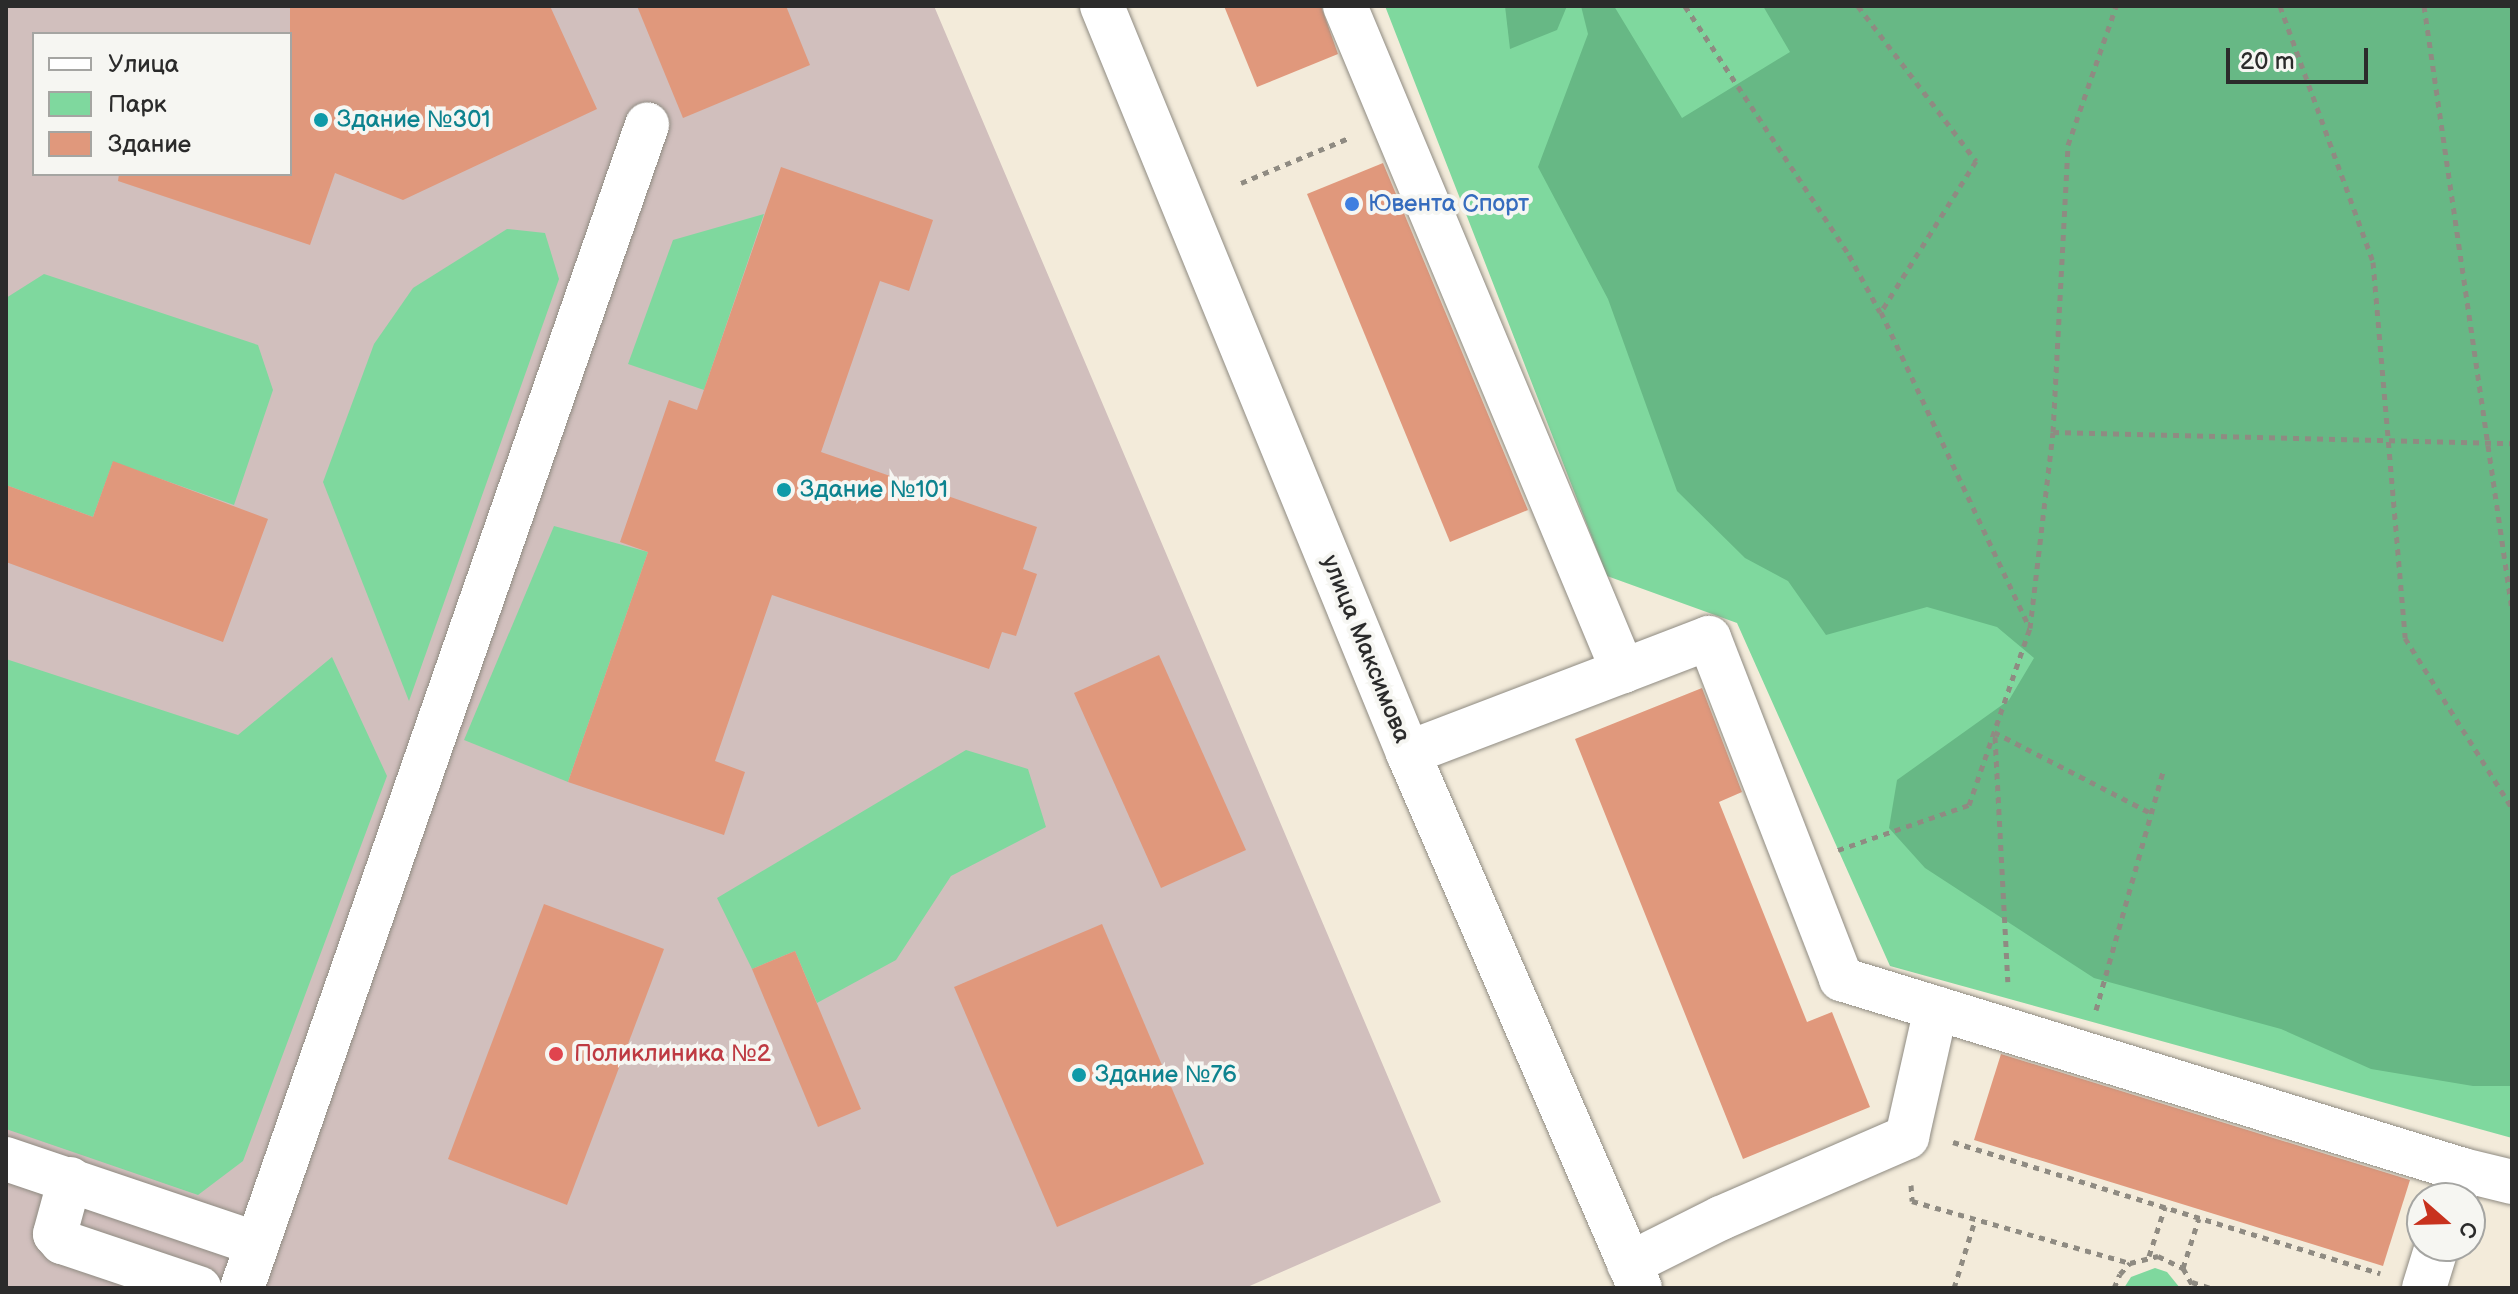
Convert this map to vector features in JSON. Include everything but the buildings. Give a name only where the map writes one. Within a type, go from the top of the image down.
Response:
[{"type":"street","name":"улица Максимова","points":[[1102,6],[1408,753],[1634,1276]]},
{"type":"street","points":[[1345,6],[1623,671]]},
{"type":"street","points":[[242,1288],[647,125]]},
{"type":"street","points":[[1408,753],[1709,638],[1841,979],[2084,1054],[2452,1182]]},
{"type":"street","points":[[1634,1276],[1721,1218],[1908,1132],[1936,1008]]},
{"type":"street","points":[[6,1159],[257,1244]]},
{"type":"street","points":[[70,1179],[55,1234],[62,1242],[199,1288]]},
{"type":"street","points":[[2486,1183],[2512,1182]]},
{"type":"path","points":[[1685,6],[1849,255],[1881,312],[2030,628]]},
{"type":"path","points":[[1858,6],[1976,161],[1881,312]]},
{"type":"path","points":[[1796,864],[1969,805],[2030,628],[2053,432],[2068,145],[2116,6]]},
{"type":"path","points":[[2280,6],[2373,262],[2405,638],[2512,808]]},
{"type":"path","points":[[2424,6],[2512,610]]},
{"type":"path","points":[[1241,183],[1393,120]]},
{"type":"path","points":[[2053,432],[2512,443]]},
{"type":"path","points":[[1994,732],[2151,813]]},
{"type":"path","points":[[1994,732],[2011,1031]]},
{"type":"path","points":[[2084,1054],[2163,771]]},
{"type":"path","points":[[2130,1263],[1912,1201],[1908,1132],[2199,1218],[2428,1273]]},
{"type":"path","points":[[2149,1256],[2165,1207]]},
{"type":"path","points":[[2183,1268],[2199,1218]]},
{"type":"path","points":[[1954,1288],[1975,1220]]},
{"type":"path","points":[[2114,1288],[2120,1274],[2130,1263],[2149,1256],[2167,1258],[2183,1268],[2193,1285],[2210,1288]]},
{"type":"shaded area","points":[[6,6],[934,6],[1441,1202],[1245,1288],[6,1288]]},
{"type":"green space","points":[[1385,6],[2512,6],[2512,1138],[1890,966],[1737,623],[1607,576]]},
{"type":"green space","points":[[1505,6],[1567,6],[1557,30],[1510,49]]},
{"type":"green space","points":[[1581,6],[1614,6],[1682,118],[1790,52],[1763,6],[2512,6],[2512,1086],[2473,1086],[2371,1069],[2281,1029],[2094,978],[1925,868],[1889,828],[1897,780],[2009,700],[2034,658],[1997,627],[1927,607],[1826,635],[1788,581],[1745,558],[1677,491],[1608,299],[1538,167],[1588,34]]},
{"type":"green space","points":[[764,214],[704,390],[628,364],[673,240]]},
{"type":"green space","points":[[507,229],[545,233],[559,279],[409,701],[323,482],[374,344],[413,288]]},
{"type":"green space","points":[[44,274],[258,345],[273,390],[234,505],[113,462],[93,517],[6,485],[6,298]]},
{"type":"green space","points":[[554,526],[648,552],[568,782],[464,740]]},
{"type":"green space","points":[[332,657],[387,776],[243,1161],[198,1195],[6,1129],[6,659],[238,735]]},
{"type":"green space","points":[[966,750],[1028,769],[1046,827],[951,876],[896,960],[817,1003],[795,951],[752,969],[717,898]]},
{"type":"green space","points":[[2155,1268],[2167,1272],[2180,1288],[2124,1288],[2131,1277]]},
{"type":"place","name":"Здание №301","points":[[321,120]]},
{"type":"place","name":"Ювента Спорт","points":[[1352,204]]},
{"type":"place","name":"Здание №101","points":[[784,490]]},
{"type":"place","name":"Поликлиника №2","points":[[556,1054]]},
{"type":"place","name":"Здание №76","points":[[1079,1075]]}]
